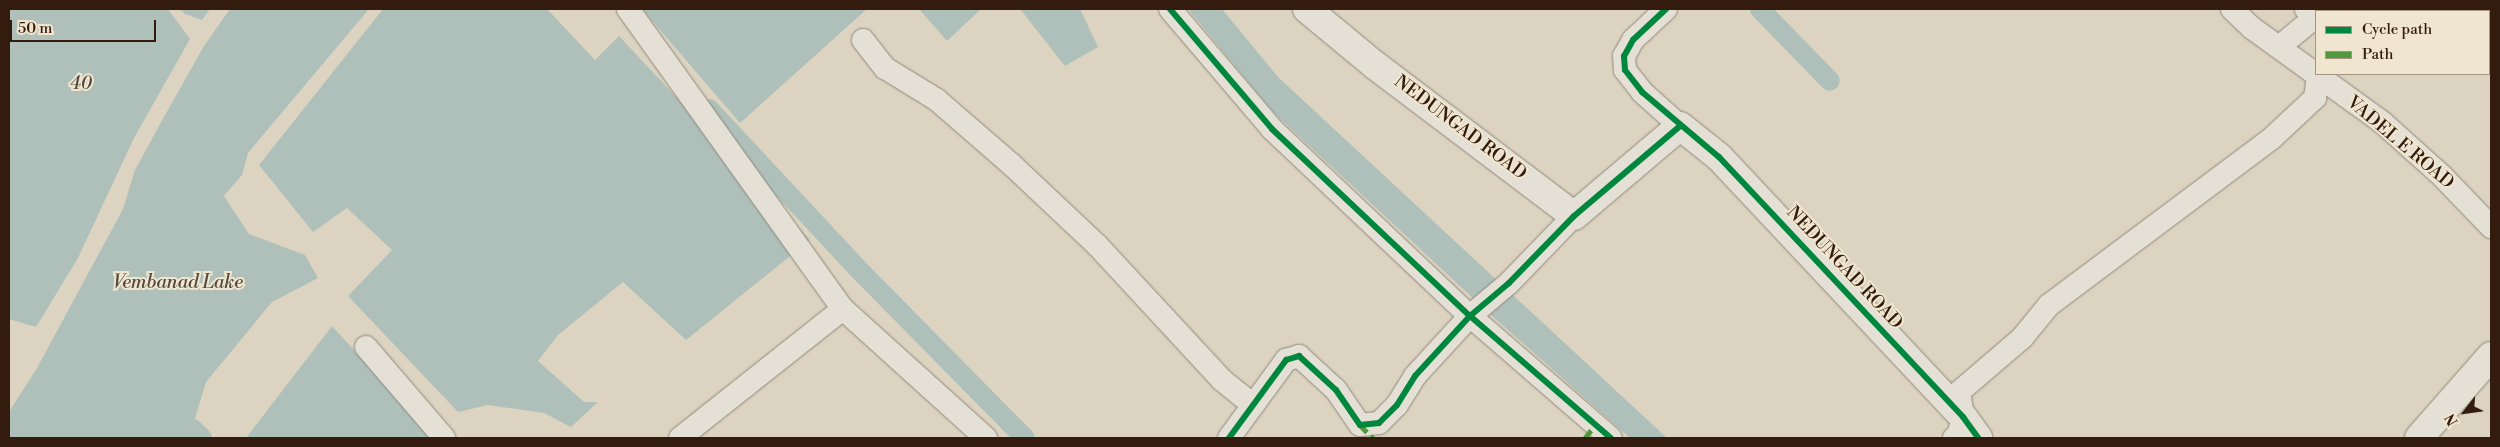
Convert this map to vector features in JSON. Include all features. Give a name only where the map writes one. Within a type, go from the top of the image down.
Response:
[{"type":"street","points":[[628,9],[842,309],[986,438]]},
{"type":"street","points":[[1170,9],[1272,129],[1597,434]]},
{"type":"street","name":"NEDUNGAD ROAD","points":[[1307,9],[1376,66],[1574,216]]},
{"type":"street","name":"NEDUNGAD ROAD","points":[[1666,9],[1633,40],[1624,56],[1625,70],[1642,92],[1719,157],[1965,431]]},
{"type":"street","name":"VADEL E ROAD","points":[[2232,9],[2315,74]]},
{"type":"street","points":[[2279,47],[2314,18],[2306,9]]},
{"type":"street","points":[[863,40],[885,68],[937,100],[1019,172],[1097,245],[1222,380],[1253,405]]},
{"type":"street","points":[[1965,431],[1960,392],[2022,338],[2049,305],[2270,140],[2315,98],[2318,76]]},
{"type":"street","name":"VADEL E ROAD","points":[[2318,76],[2383,123],[2442,176],[2491,227]]},
{"type":"street","points":[[1229,438],[1286,360],[1299,356],[1336,390],[1367,432],[1397,405],[1414,376],[1470,316],[1509,283],[1574,216],[1680,126]]},
{"type":"street","points":[[680,438],[842,309]]},
{"type":"street","points":[[366,346],[444,438]]},
{"type":"street","points":[[2419,438],[2491,356]]},
{"type":"water","name":"40","points":[[9,9],[168,9],[190,39],[134,138],[78,258],[36,327],[9,319]]},
{"type":"water","points":[[180,9],[210,9],[202,20],[185,14]]},
{"type":"water","name":"Vembanad Lake","points":[[230,9],[369,9],[248,153],[242,175],[224,196],[249,234],[305,255],[318,278],[272,302],[206,382],[189,438],[9,438],[9,412],[37,368],[123,209],[135,170],[160,124],[204,46]]},
{"type":"water","points":[[383,9],[547,9],[595,60],[619,36],[810,240],[686,340],[623,282],[558,335],[538,361],[584,402],[598,402],[571,427],[544,413],[488,405],[458,412],[348,296],[392,250],[347,208],[313,232],[259,165]]},
{"type":"water","points":[[642,9],[867,9],[740,123]]},
{"type":"water","points":[[919,9],[981,9],[947,41]]},
{"type":"water","points":[[1020,9],[1080,9],[1098,47],[1065,66]]},
{"type":"water","points":[[1188,9],[1222,9],[1278,77],[1667,438],[1630,438],[1490,314],[1272,111]]},
{"type":"water","points":[[332,326],[435,438],[246,438]]},
{"type":"waterway","points":[[1760,9],[1830,81]]},
{"type":"waterway","points":[[709,109],[864,275],[1025,438]]},
{"type":"waterway","points":[[193,429],[202,438]]},
{"type":"marked path","points":[[1360,425],[1373,438]]},
{"type":"marked path","points":[[1585,438],[1595,425]]},
{"type":"cycle path","points":[[1170,9],[1272,129],[1470,316],[1611,438]]},
{"type":"cycle path","points":[[1666,9],[1633,40],[1624,56],[1625,70],[1642,92],[1719,157],[1963,417],[1978,438]]},
{"type":"cycle path","points":[[1229,438],[1286,360],[1299,356],[1336,390],[1360,425],[1379,423],[1397,405],[1415,376],[1470,316],[1509,283],[1574,216],[1680,126]]}]
